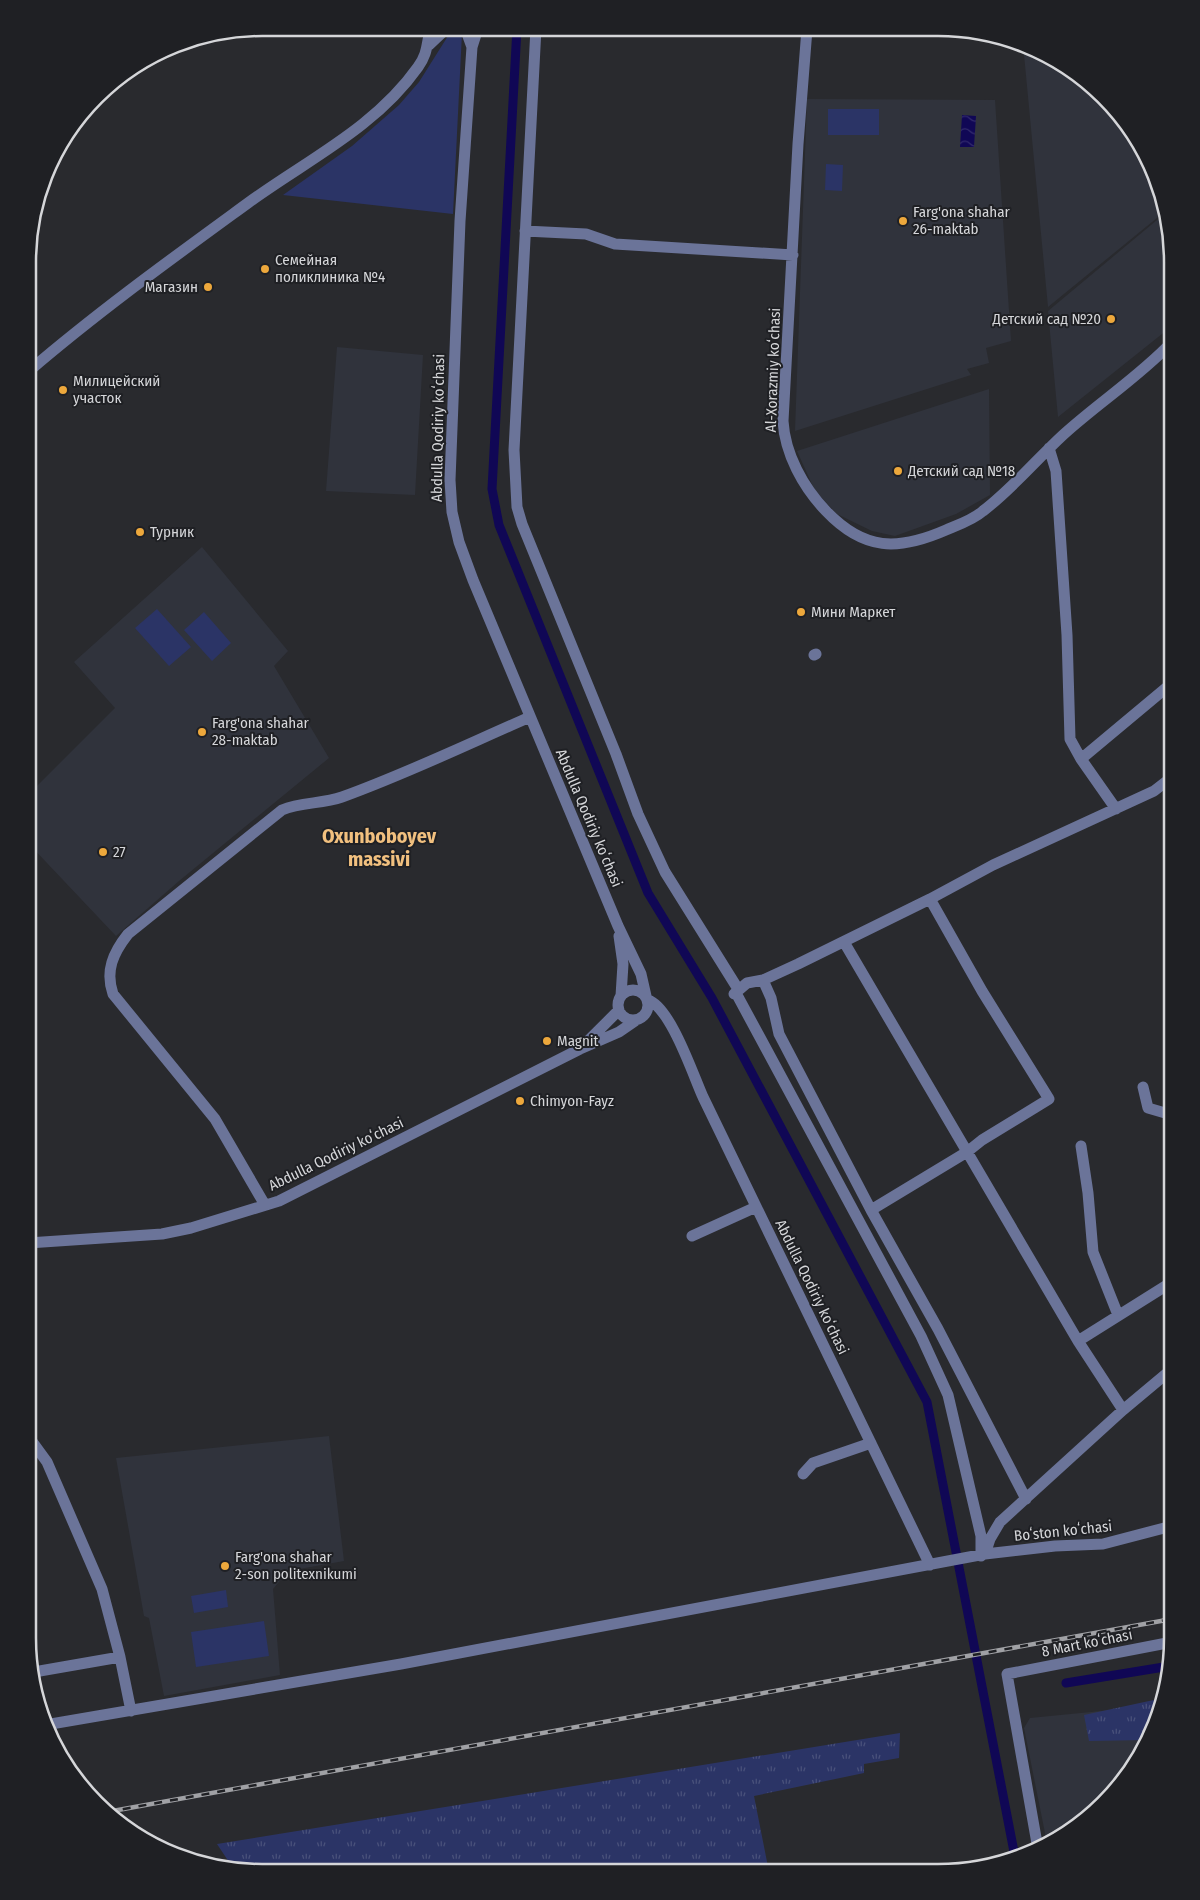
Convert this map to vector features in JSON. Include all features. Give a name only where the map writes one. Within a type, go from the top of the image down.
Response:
[{"type":"street","points":[[36,365],[104,309],[248,203],[371,119],[419,66],[429,45],[430,36]]},
{"type":"street","points":[[429,45],[439,36]]},
{"type":"street","name":"Abdulla Qodiriy koʻchasi","points":[[468,36],[472,47]]},
{"type":"street","name":"Abdulla Qodiriy koʻchasi","points":[[475,36],[472,47],[458,269],[450,480],[452,512],[459,542],[473,580],[618,926],[641,974],[647,998],[657,1006],[668,1021],[930,1565]]},
{"type":"street","points":[[536,36],[514,450],[517,507],[638,814],[664,872],[735,993],[921,1336],[948,1395],[981,1536],[979,1556]]},
{"type":"street","name":"Al-Xorazmiy koʻchasi","points":[[806,36],[798,144],[782,421],[784,436],[791,457],[813,495],[832,517],[846,528],[872,542],[887,546],[916,543],[981,513],[1049,448],[1164,349]]},
{"type":"street","points":[[525,231],[586,234],[615,244],[793,255]]},
{"type":"street","points":[[1049,448],[1056,471],[1067,635],[1070,739],[1081,760],[1116,809]]},
{"type":"street","points":[[1081,760],[1164,690]]},
{"type":"street","points":[[265,1205],[212,1114],[113,994],[109,970],[116,950],[128,934],[282,810],[291,806],[325,803],[370,787],[530,717]]},
{"type":"street","points":[[735,993],[747,983],[763,980],[844,942],[930,900],[993,866],[1154,791],[1164,783]]},
{"type":"street","points":[[871,1210],[967,1152],[982,1140],[1049,1099],[982,991],[930,900]]},
{"type":"street","name":"Abdulla Qodiriy koʻchasi","points":[[582,1048],[619,1010],[623,964],[618,926]]},
{"type":"street","points":[[844,942],[1078,1341],[1123,1410]]},
{"type":"street","points":[[763,980],[771,998],[779,1034],[871,1210],[938,1329],[1026,1499]]},
{"type":"street","points":[[621,996],[633,990],[647,998],[648,1010],[639,1019]]},
{"type":"street","points":[[619,1010],[625,1018],[639,1019],[658,1016],[668,1021]]},
{"type":"street","name":"Abdulla Qodiriy koʻchasi","points":[[36,1243],[162,1234],[191,1228],[279,1201],[582,1048],[619,1032],[639,1019]]},
{"type":"street","points":[[1143,1087],[1148,1108],[1164,1113]]},
{"type":"street","points":[[1081,1146],[1087,1185],[1093,1252],[1118,1315]]},
{"type":"street","points":[[692,1236],[756,1207]]},
{"type":"street","points":[[1078,1341],[1164,1287]]},
{"type":"street","points":[[979,1556],[1000,1522],[1123,1410],[1164,1376]]},
{"type":"street","points":[[802,1474],[813,1463],[871,1444]]},
{"type":"street","points":[[36,1448],[46,1462],[102,1589],[120,1657],[131,1711]]},
{"type":"street","name":"Boʻston koʻchasi","points":[[53,1725],[411,1663],[979,1556],[1055,1546],[1103,1544],[1164,1528]]},
{"type":"street","name":"8 Mart koʻchasi","points":[[1037,1841],[1007,1674],[1164,1644]]},
{"type":"street","points":[[39,1671],[120,1657]]},
{"type":"shaded area","points":[[1024,53],[1064,74],[1087,92],[1108,113],[1126,136],[1147,175],[1159,217],[1048,307]]},
{"type":"shaded area","name":"Farg'ona shahar 26-maktab","points":[[807,99],[995,100],[1011,341],[986,348],[989,363],[967,369],[971,375],[795,431]]},
{"type":"shaded area","name":"Детский сад №20","points":[[1159,218],[1164,262],[1164,332],[1058,417],[1048,311]]},
{"type":"shaded area","points":[[337,347],[423,355],[415,495],[326,491]]},
{"type":"shaded area","name":"Детский сад №18","points":[[989,389],[990,495],[956,514],[895,536],[872,531],[837,514],[815,491],[797,451]]},
{"type":"shaded area","name":"Farg'ona shahar 28-maktab","points":[[202,547],[288,651],[274,666],[329,758],[179,881],[116,936],[36,851],[36,787],[115,708],[74,662]]},
{"type":"shaded area","name":"Farg'ona shahar 2-son politexnikumi","points":[[329,1436],[344,1561],[288,1571],[273,1589],[280,1675],[164,1696],[149,1618],[144,1616],[116,1458]]},
{"type":"shaded area","points":[[1153,1706],[1147,1725],[1134,1751],[1108,1787],[1076,1817],[1046,1836],[1024,1728],[1030,1718]]},
{"type":"green space","points":[[448,36],[462,36],[453,214],[283,195],[352,146],[399,105],[419,82]]},
{"type":"green space","points":[[828,109],[879,109],[879,135],[828,135]]},
{"type":"green space","points":[[826,164],[843,165],[842,191],[825,190]]},
{"type":"green space","points":[[157,609],[191,647],[169,666],[135,628]]},
{"type":"green space","points":[[204,612],[231,643],[212,661],[184,630]]},
{"type":"green space","points":[[226,1590],[228,1607],[194,1613],[191,1596]]},
{"type":"green space","points":[[264,1621],[269,1656],[196,1667],[191,1632]]},
{"type":"green space","points":[[1155,1700],[1147,1725],[1139,1740],[1089,1741],[1084,1715]]},
{"type":"green space","points":[[900,1733],[899,1758],[864,1764],[864,1773],[754,1796],[767,1864],[262,1864],[228,1861],[217,1844]]},
{"type":"water","points":[[962,115],[976,116],[974,147],[960,147]]},
{"type":"waterway","points":[[517,36],[492,489],[499,525],[648,893],[712,998],[927,1402],[1014,1851]]},
{"type":"waterway","points":[[1066,1683],[1162,1667]]},
{"type":"railway","points":[[116,1810],[1164,1620]]},
{"type":"place","name":"Farg'ona shahar 26-maktab","points":[[903,221]]},
{"type":"place","name":"Семейная поликлиника №4","points":[[265,269]]},
{"type":"place","name":"Магазин","points":[[208,287]]},
{"type":"place","name":"Детский сад №20","points":[[1111,319]]},
{"type":"place","name":"Милицейский участок","points":[[63,390]]},
{"type":"place","name":"Детский сад №18","points":[[898,471]]},
{"type":"place","name":"Турник","points":[[140,532]]},
{"type":"place","name":"Мини Маркет","points":[[801,612]]},
{"type":"place","name":"Farg'ona shahar 28-maktab","points":[[202,732]]},
{"type":"place","name":"27","points":[[103,852]]},
{"type":"place","name":"Magnit","points":[[547,1041]]},
{"type":"place","name":"Chimyon-Fayz","points":[[520,1101]]},
{"type":"place","name":"Farg'ona shahar 2-son politexnikumi","points":[[225,1566]]},
{"type":"district","name":"Oxunboboyev massivi","points":[[379,848]]}]
